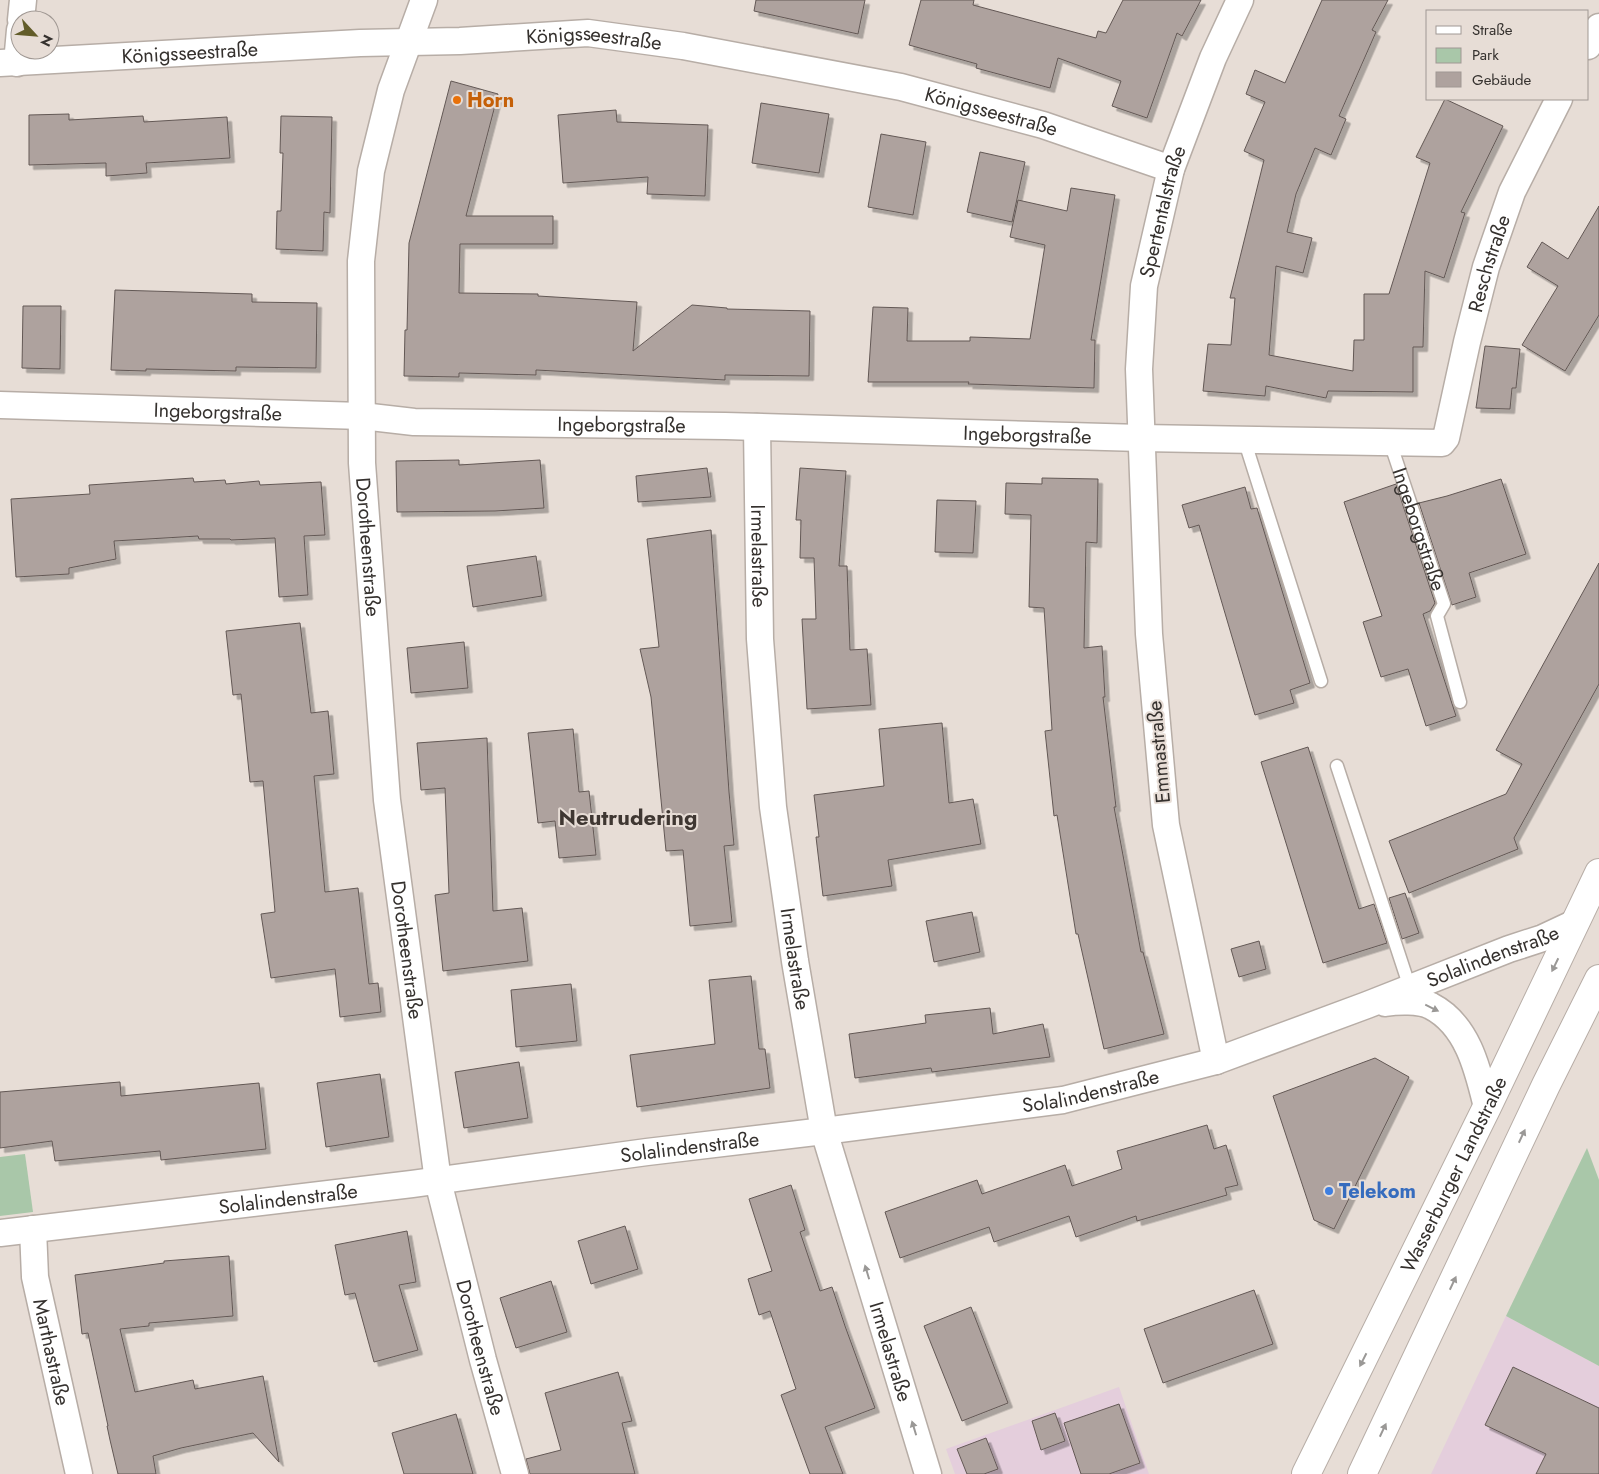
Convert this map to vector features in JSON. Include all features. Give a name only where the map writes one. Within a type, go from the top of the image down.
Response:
[{"type":"main road","name":"Wasserburger Landstraße","points":[[1306,1474],[1487,1107],[1599,873]]},
{"type":"main road","points":[[1362,1474],[1546,1085],[1599,979]]},
{"type":"street","name":"Dorotheenstraße","points":[[424,0],[391,90],[370,180],[361,261],[362,463],[387,800],[438,1181],[483,1360],[515,1474]]},
{"type":"street","name":"Spertentalstraße","points":[[1141,438],[1140,368],[1144,286],[1171,169],[1213,58],[1240,0]]},
{"type":"street","points":[[1589,44],[1599,27]]},
{"type":"street","name":"Königsseestraße","points":[[8,63],[588,33],[683,46],[901,87],[1043,125],[1171,169]]},
{"type":"street","name":"Reschstraße","points":[[1446,438],[1486,267],[1512,192],[1558,100]]},
{"type":"street","name":"Ingeborgstraße","points":[[0,405],[362,416],[414,422],[757,427],[1141,438],[1390,442],[1442,442],[1446,438]]},
{"type":"street","name":"Irmelastraße","points":[[757,427],[760,639],[773,807],[795,961],[824,1132],[928,1474]]},
{"type":"street","name":"Emmastraße","points":[[1141,438],[1149,634],[1166,825],[1216,1061]]},
{"type":"street","name":"Solalindenstraße","points":[[0,1233],[438,1181],[647,1152],[824,1132],[1063,1100],[1216,1061],[1367,1005],[1509,949],[1543,938],[1575,923]]},
{"type":"street","name":"Solalindenstraße","points":[[1367,1005],[1399,1000],[1414,1002],[1429,1005],[1446,1016],[1466,1041],[1480,1078],[1487,1107]]},
{"type":"street","name":"Marthastraße","points":[[33,1229],[35,1277],[79,1474]]},
{"type":"lane","points":[[1244,439],[1321,681]]},
{"type":"lane","name":"Ingeborgstraße","points":[[1390,442],[1444,604],[1437,616],[1460,702]]},
{"type":"lane","name":"Solalindenstraße","points":[[1337,766],[1410,988]]},
{"type":"shaded area","points":[[1506,1316],[1599,1366],[1599,1474],[1431,1474]]},
{"type":"shaded area","points":[[1119,1387],[1149,1474],[955,1474],[946,1449]]},
{"type":"green space","points":[[1587,1148],[1599,1180],[1599,1366],[1506,1316]]},
{"type":"green space","points":[[25,1154],[33,1212],[0,1216],[0,1157]]},
{"type":"building","points":[[756,0],[865,0],[858,34],[754,11]]},
{"type":"building","points":[[921,0],[974,0],[973,5],[1096,38],[1098,31],[1106,33],[1123,0],[1201,0],[1182,36],[1177,33],[1147,118],[1112,106],[1121,81],[1058,58],[1050,88],[976,68],[977,64],[909,45]]},
{"type":"building","points":[[1322,0],[1388,0],[1372,30],[1376,32],[1339,116],[1346,119],[1331,155],[1315,148],[1296,194],[1287,232],[1312,238],[1303,273],[1276,266],[1269,355],[1353,371],[1354,340],[1364,340],[1364,294],[1389,294],[1430,163],[1416,157],[1444,100],[1503,126],[1461,212],[1465,213],[1444,278],[1425,271],[1423,347],[1413,347],[1413,392],[1328,391],[1326,398],[1266,386],[1265,396],[1203,391],[1208,344],[1231,345],[1235,298],[1230,298],[1264,160],[1244,151],[1265,102],[1246,94],[1255,70],[1285,83]]},
{"type":"building","points":[[451,81],[498,94],[466,216],[553,216],[553,244],[460,244],[459,293],[538,294],[538,296],[637,302],[633,351],[692,305],[727,309],[810,311],[809,376],[725,375],[725,380],[536,370],[536,375],[459,373],[459,377],[404,376],[409,243]]},
{"type":"building","points":[[761,103],[829,114],[819,173],[752,163]]},
{"type":"building","points":[[616,110],[617,122],[708,125],[705,196],[647,194],[648,177],[563,183],[558,115]]},
{"type":"building","points":[[69,114],[69,120],[143,116],[144,122],[227,117],[230,158],[146,163],[147,173],[106,176],[106,163],[29,165],[29,115]]},
{"type":"building","points":[[281,116],[332,117],[330,213],[324,212],[323,251],[276,249],[277,211],[281,211],[283,153],[280,153]]},
{"type":"building","points":[[881,134],[926,142],[913,215],[868,207]]},
{"type":"building","points":[[980,152],[1025,162],[1012,222],[967,212]]},
{"type":"building","points":[[1071,188],[1115,195],[1091,340],[1095,340],[1094,388],[968,384],[969,382],[868,382],[873,307],[908,308],[907,341],[970,341],[970,337],[1030,339],[1045,245],[1010,237],[1018,200],[1067,211]]},
{"type":"building","points":[[1599,206],[1599,315],[1565,371],[1522,345],[1558,286],[1527,267],[1542,242],[1568,259]]},
{"type":"building","points":[[115,290],[252,294],[252,302],[317,303],[316,368],[236,367],[236,371],[111,370]]},
{"type":"building","points":[[23,306],[61,306],[60,369],[22,368]]},
{"type":"building","points":[[1485,346],[1520,349],[1516,388],[1512,388],[1510,409],[1476,408]]},
{"type":"building","points":[[459,460],[459,465],[540,460],[544,508],[495,511],[397,512],[396,461]]},
{"type":"building","points":[[707,468],[711,497],[638,502],[636,476]]},
{"type":"building","points":[[800,468],[846,471],[839,566],[847,566],[850,650],[867,649],[871,705],[807,709],[802,619],[816,619],[814,558],[800,558],[801,520],[796,520]]},
{"type":"building","points":[[193,478],[194,482],[225,480],[226,484],[259,481],[260,485],[321,482],[325,535],[304,536],[308,595],[279,597],[275,538],[231,540],[199,539],[198,536],[114,541],[116,559],[69,568],[69,574],[16,577],[11,499],[90,494],[89,485]]},
{"type":"building","points":[[1042,478],[1098,479],[1097,543],[1086,542],[1084,648],[1102,646],[1105,697],[1103,697],[1116,807],[1114,807],[1141,952],[1143,952],[1164,1034],[1104,1049],[1078,934],[1076,934],[1057,815],[1054,816],[1045,731],[1052,730],[1044,608],[1029,607],[1031,515],[1005,514],[1006,483],[1042,484]]},
{"type":"building","points":[[1501,479],[1526,554],[1469,573],[1476,597],[1452,605],[1419,503]]},
{"type":"building","points":[[1396,484],[1435,603],[1430,611],[1423,614],[1456,716],[1426,726],[1408,669],[1381,677],[1363,622],[1382,616],[1344,502]]},
{"type":"building","points":[[1245,487],[1251,509],[1257,508],[1310,683],[1290,690],[1294,703],[1255,715],[1199,525],[1189,528],[1182,505]]},
{"type":"building","points":[[937,500],[976,501],[973,553],[935,552]]},
{"type":"building","points":[[711,530],[734,845],[724,846],[732,922],[690,926],[683,850],[666,851],[651,697],[640,649],[659,647],[647,539]]},
{"type":"building","points":[[536,556],[542,596],[473,607],[467,566]]},
{"type":"building","points":[[1599,563],[1599,684],[1514,838],[1518,849],[1409,893],[1389,841],[1506,794],[1522,764],[1496,750]]},
{"type":"building","points":[[300,623],[311,713],[328,711],[334,774],[314,776],[325,892],[358,888],[369,984],[378,983],[381,1012],[340,1017],[335,969],[271,978],[261,914],[275,912],[263,781],[250,782],[241,694],[233,695],[226,631]]},
{"type":"building","points":[[464,642],[468,688],[411,693],[407,648]]},
{"type":"building","points":[[942,723],[949,803],[973,799],[981,844],[888,860],[892,886],[823,896],[816,837],[819,837],[814,795],[884,786],[879,729]]},
{"type":"building","points":[[573,729],[579,792],[589,791],[596,855],[559,858],[555,821],[538,823],[528,733]]},
{"type":"building","points":[[487,738],[493,911],[522,908],[528,961],[443,971],[435,895],[449,893],[445,788],[421,790],[417,743]]},
{"type":"building","points":[[1308,747],[1359,909],[1374,904],[1387,943],[1323,963],[1261,762]]},
{"type":"building","points":[[1405,893],[1419,933],[1402,939],[1389,898]]},
{"type":"building","points":[[972,912],[980,952],[934,962],[926,921]]},
{"type":"building","points":[[1259,941],[1266,969],[1239,977],[1231,949]]},
{"type":"building","points":[[751,976],[759,1049],[765,1049],[770,1088],[637,1107],[630,1055],[715,1044],[709,980]]},
{"type":"building","points":[[571,984],[577,1041],[516,1047],[511,990]]},
{"type":"building","points":[[990,1008],[993,1034],[1043,1024],[1050,1057],[932,1072],[931,1068],[855,1078],[849,1034],[926,1023],[925,1015]]},
{"type":"building","points":[[1375,1058],[1409,1077],[1334,1229],[1314,1220],[1273,1096]]},
{"type":"building","points":[[519,1062],[528,1118],[464,1128],[455,1072]]},
{"type":"building","points":[[380,1074],[389,1137],[326,1147],[317,1083]]},
{"type":"building","points":[[120,1082],[121,1096],[259,1083],[266,1149],[161,1160],[160,1151],[55,1161],[52,1141],[0,1148],[0,1092]]},
{"type":"building","points":[[1207,1125],[1214,1149],[1226,1145],[1238,1185],[1225,1188],[1227,1195],[1137,1221],[1136,1216],[1076,1237],[1069,1216],[994,1242],[989,1227],[900,1258],[885,1212],[977,1180],[982,1194],[1065,1165],[1072,1186],[1122,1169],[1117,1151]]},
{"type":"building","points":[[791,1185],[805,1230],[800,1232],[820,1291],[832,1287],[875,1408],[825,1427],[843,1474],[810,1474],[781,1395],[796,1389],[770,1311],[759,1315],[748,1279],[772,1271],[749,1199]]},
{"type":"building","points":[[625,1226],[638,1269],[591,1284],[578,1241]]},
{"type":"building","points":[[407,1231],[416,1282],[399,1285],[418,1350],[374,1362],[355,1293],[345,1295],[335,1245]]},
{"type":"building","points":[[229,1256],[233,1316],[149,1323],[149,1326],[120,1329],[135,1392],[193,1380],[195,1389],[263,1376],[279,1462],[253,1433],[181,1448],[153,1456],[156,1474],[118,1474],[88,1333],[82,1334],[75,1275],[164,1263],[164,1261]]},
{"type":"building","points":[[551,1281],[567,1332],[516,1348],[500,1298]]},
{"type":"building","points":[[1254,1290],[1273,1344],[1163,1383],[1144,1329]]},
{"type":"building","points":[[971,1307],[1008,1403],[962,1421],[924,1326]]},
{"type":"building","points":[[1513,1367],[1599,1408],[1599,1474],[1536,1474],[1546,1454],[1485,1425]]},
{"type":"building","points":[[618,1372],[632,1421],[622,1423],[635,1474],[530,1474],[526,1459],[561,1450],[545,1393]]},
{"type":"building","points":[[1119,1404],[1140,1463],[1109,1474],[1081,1474],[1064,1423]]},
{"type":"building","points":[[1055,1413],[1065,1441],[1041,1450],[1032,1421]]},
{"type":"building","points":[[456,1414],[473,1474],[404,1474],[392,1433]]},
{"type":"building","points":[[986,1438],[998,1469],[984,1474],[967,1474],[957,1449]]},
{"type":"place","name":"Horn","points":[[457,100]]},
{"type":"place","name":"Telekom","points":[[1329,1191]]},
{"type":"district","name":"Neutrudering","points":[[628,817]]}]
